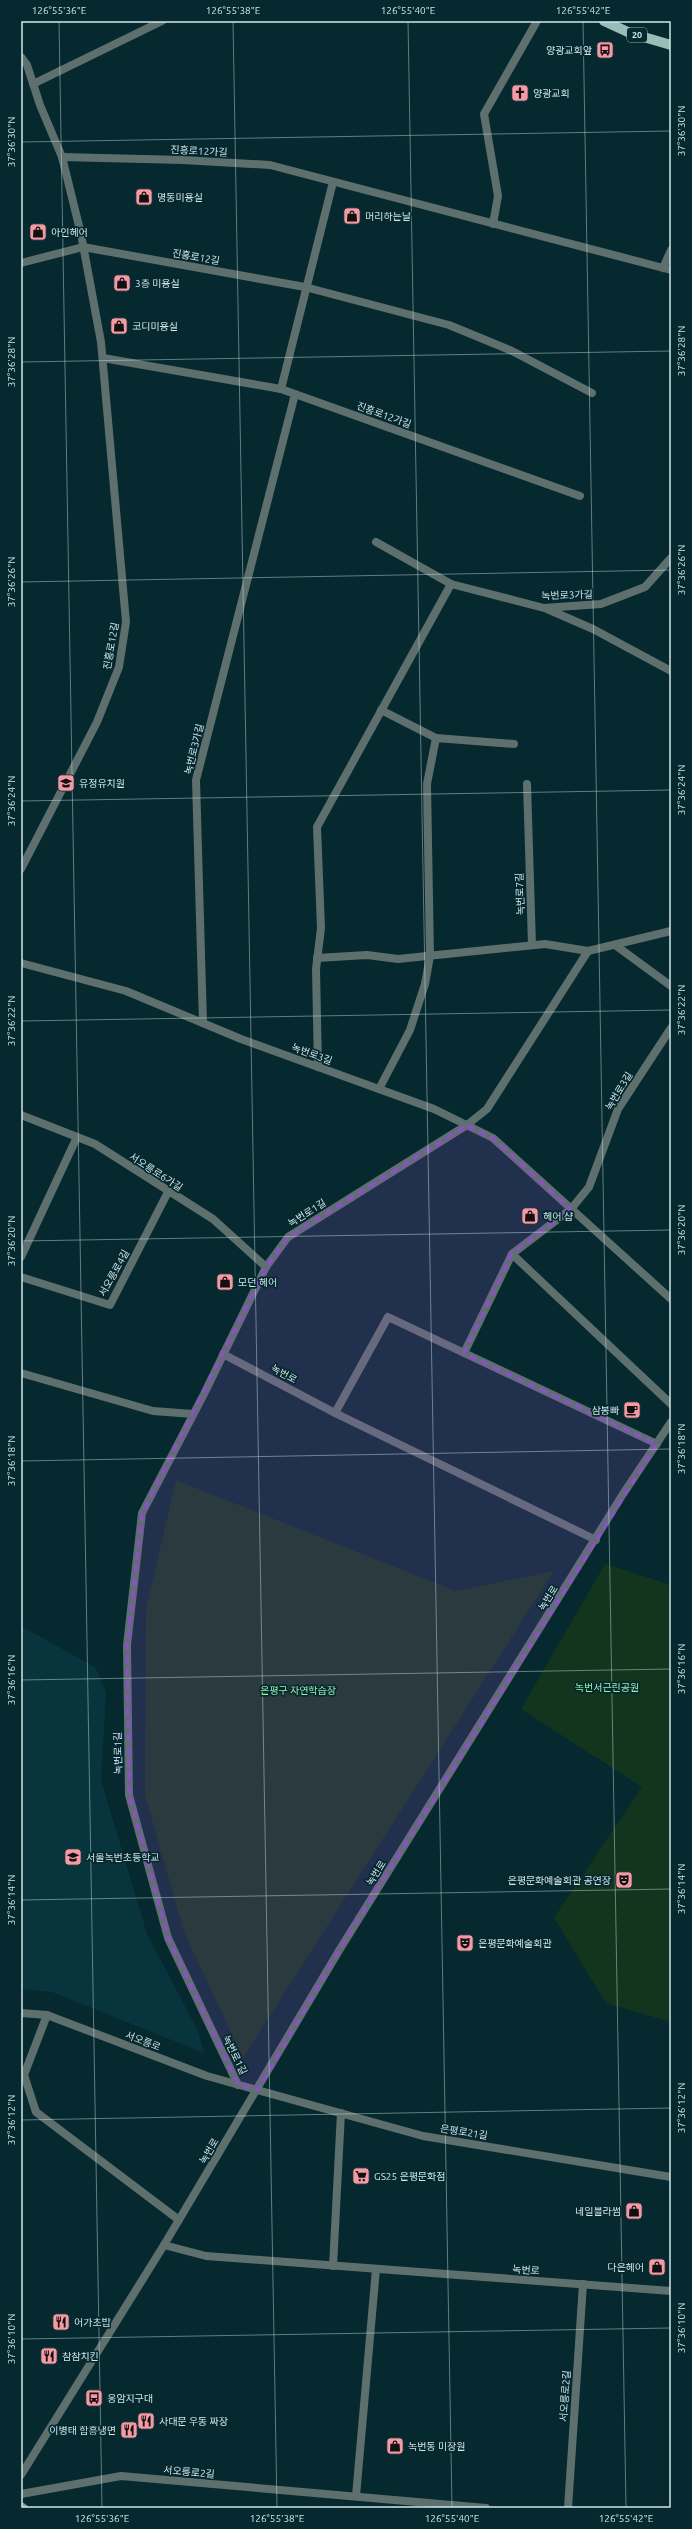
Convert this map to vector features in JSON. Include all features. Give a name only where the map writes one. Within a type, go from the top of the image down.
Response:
[{"type":"main road","name":"20","points":[[604,21],[630,33],[671,45]]},
{"type":"street","points":[[33,84],[162,21]]},
{"type":"street","points":[[493,224],[498,196],[484,114],[537,21]]},
{"type":"street","name":"진흥로12길","points":[[21,57],[27,65],[62,157],[83,247],[103,358],[126,622],[119,667],[97,722],[21,869]]},
{"type":"street","name":"진흥로12가길","points":[[62,157],[183,160],[270,165],[667,269]]},
{"type":"street","points":[[103,358],[281,389],[305,287],[333,182]]},
{"type":"street","points":[[21,263],[83,247]]},
{"type":"street","name":"진흥로12길","points":[[83,247],[305,287]]},
{"type":"street","points":[[667,269],[671,250]]},
{"type":"street","points":[[305,287],[449,325],[512,351],[592,393]]},
{"type":"street","name":"진흥로12가길","points":[[281,389],[580,496]]},
{"type":"street","name":"녹번로3가길","points":[[203,1023],[196,780],[295,394]]},
{"type":"street","name":"녹번로3가길","points":[[376,542],[451,584],[544,608],[602,604],[645,587],[671,558]]},
{"type":"street","points":[[318,1067],[317,958],[320,928],[317,827],[451,584]]},
{"type":"street","points":[[544,608],[593,629],[671,671]]},
{"type":"street","points":[[381,710],[436,738],[514,744]]},
{"type":"street","points":[[379,1089],[410,1030],[425,984],[430,956],[427,784],[436,738]]},
{"type":"street","name":"녹번로7길","points":[[527,784],[532,945]]},
{"type":"street","points":[[317,958],[367,955],[398,959],[545,944],[588,951],[671,931]]},
{"type":"street","points":[[615,945],[671,986]]},
{"type":"street","points":[[467,1125],[487,1109],[588,951]]},
{"type":"street","name":"녹번로3길","points":[[21,963],[126,991],[203,1023],[434,1109],[467,1125],[492,1138],[671,1299]]},
{"type":"street","name":"녹번로3길","points":[[571,1209],[589,1187],[618,1109],[671,1028]]},
{"type":"street","name":"서오릉로6가길","points":[[21,1115],[95,1144],[168,1192],[213,1219],[266,1267]]},
{"type":"street","name":"녹번로1길","points":[[238,2085],[168,1938],[129,1795],[127,1645],[142,1513],[224,1354],[266,1267],[288,1237],[467,1125]]},
{"type":"street","points":[[21,1257],[77,1137]]},
{"type":"street","name":"서오릉로4길","points":[[21,1277],[110,1305],[168,1192]]},
{"type":"street","points":[[464,1353],[512,1254],[571,1209]]},
{"type":"street","points":[[512,1254],[671,1404]]},
{"type":"street","points":[[335,1413],[388,1317],[657,1444]]},
{"type":"street","name":"녹번로","points":[[224,1354],[335,1413],[596,1540]]},
{"type":"street","points":[[21,1373],[153,1411],[193,1414]]},
{"type":"street","name":"녹번로","points":[[21,2475],[164,2245],[258,2090],[340,1949],[671,1422]]},
{"type":"street","name":"서오릉로","points":[[21,2013],[47,2015],[207,2076],[258,2090]]},
{"type":"street","points":[[47,2015],[24,2075],[36,2112],[179,2220]]},
{"type":"street","name":"은평로21길","points":[[258,2090],[423,2136],[671,2177]]},
{"type":"street","points":[[333,2266],[341,2113]]},
{"type":"street","name":"녹번로","points":[[164,2245],[206,2256],[671,2291]]},
{"type":"street","points":[[356,2496],[376,2269]]},
{"type":"street","name":"서오릉로2길","points":[[568,2508],[583,2284]]},
{"type":"street","name":"서오릉로2길","points":[[21,2494],[121,2476],[486,2508]]},
{"type":"highlighted area","points":[[467,1125],[493,1138],[571,1209],[512,1254],[464,1353],[657,1444],[340,1949],[258,2090],[238,2085],[168,1938],[129,1795],[127,1645],[142,1513],[266,1267],[288,1237]]},
{"type":"shaded area","name":"서울녹번초등학교","points":[[21,1626],[95,1667],[106,1692],[101,1780],[147,1934],[198,2031],[204,2053],[52,1992],[21,1989]]},
{"type":"green space","name":"은평구 자연학습장","points":[[176,1480],[456,1591],[554,1571],[243,2058],[184,1932],[145,1795],[146,1609]]},
{"type":"green space","name":"녹번서근린공원","points":[[605,1564],[671,1585],[671,2022],[606,2003],[554,1918],[642,1787],[521,1709]]},
{"type":"place","name":"양광교회앞","points":[[605,50]]},
{"type":"place","name":"양광교회","points":[[520,93]]},
{"type":"place","name":"명동미용실","points":[[144,197]]},
{"type":"place","name":"머리하는날","points":[[352,216]]},
{"type":"place","name":"아인헤어","points":[[38,232]]},
{"type":"place","name":"3층 미용실","points":[[122,283]]},
{"type":"place","name":"코디미용실","points":[[119,326]]},
{"type":"place","name":"유정유치원","points":[[66,783]]},
{"type":"place","name":"헤어 샵","points":[[530,1216]]},
{"type":"place","name":"모던 헤어","points":[[225,1282]]},
{"type":"place","name":"삼봉빠","points":[[632,1410]]},
{"type":"place","name":"서울녹번초등학교","points":[[73,1857]]},
{"type":"place","name":"은평문화예술회관 공연장","points":[[624,1880]]},
{"type":"place","name":"은평문화예술회관","points":[[465,1943]]},
{"type":"place","name":"GS25 은평문화점","points":[[361,2176]]},
{"type":"place","name":"네일블라썸","points":[[634,2211]]},
{"type":"place","name":"다은헤어","points":[[657,2267]]},
{"type":"place","name":"어가초밥","points":[[61,2322]]},
{"type":"place","name":"참참치킨","points":[[49,2356]]},
{"type":"place","name":"응암지구대","points":[[94,2398]]},
{"type":"place","name":"사대문 우동 짜장","points":[[146,2421]]},
{"type":"place","name":"이병태 함흥냉면","points":[[129,2430]]},
{"type":"place","name":"녹번동 미장원","points":[[395,2446]]}]
